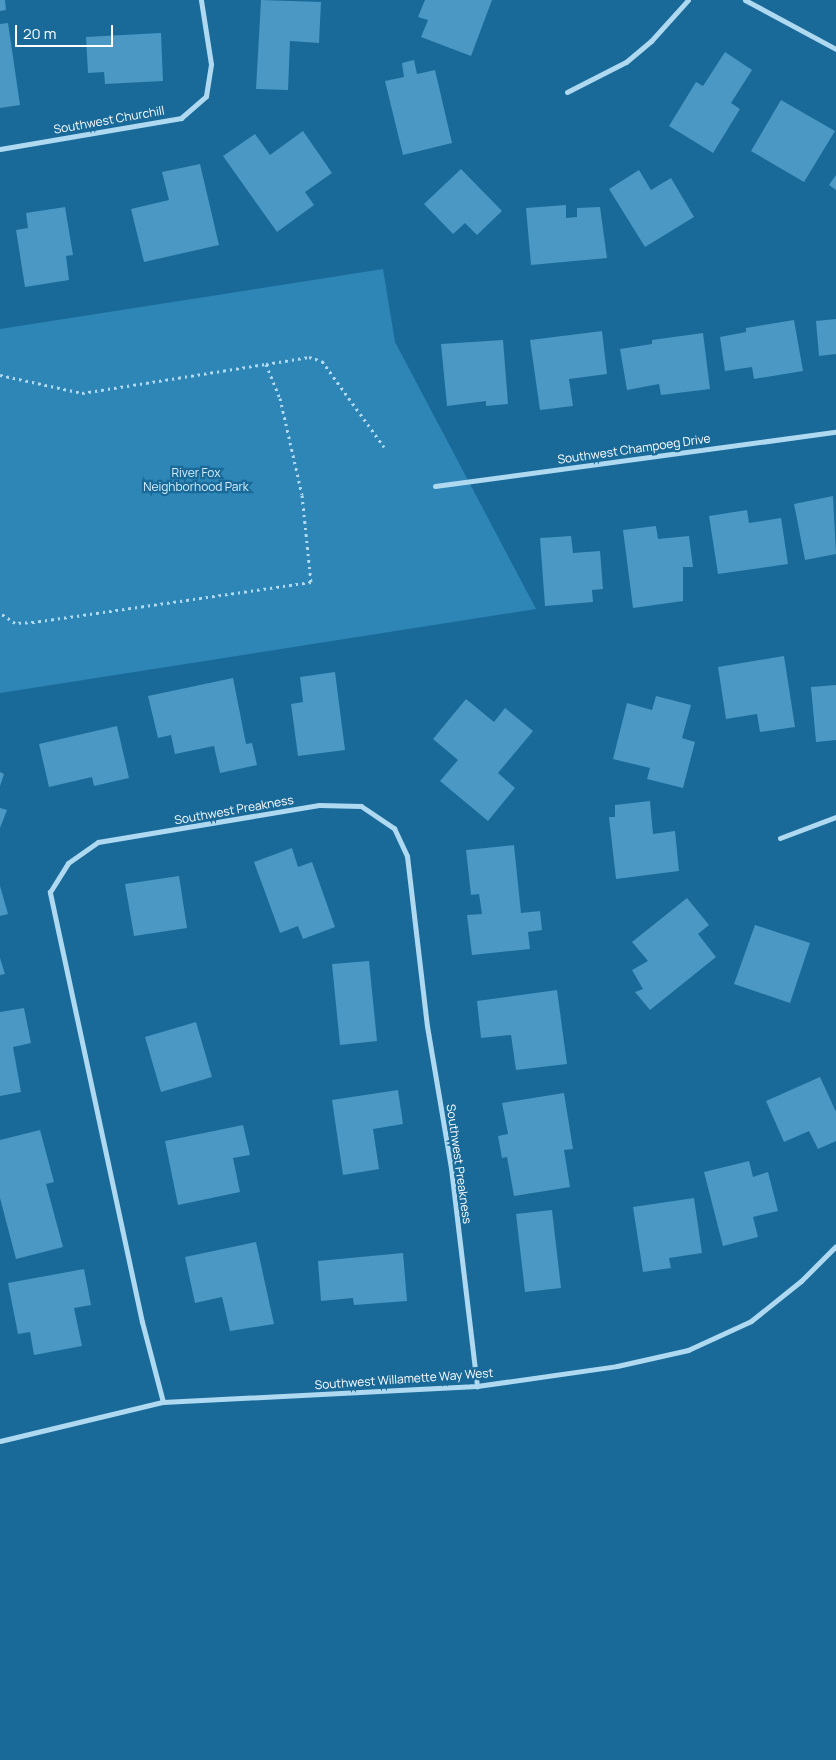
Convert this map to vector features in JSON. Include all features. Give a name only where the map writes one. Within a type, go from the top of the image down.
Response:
[{"type":"street","name":"Southwest Churchill","points":[[0,149],[181,118],[206,96],[211,64],[201,0]]},
{"type":"street","points":[[567,92],[626,62],[651,41],[688,0]]},
{"type":"street","points":[[745,0],[836,49]]},
{"type":"street","name":"Southwest Champoeg Drive","points":[[435,486],[836,432]]},
{"type":"street","name":"Southwest Preakness","points":[[163,1402],[142,1322],[50,892],[68,863],[98,842],[319,805],[362,806],[394,828],[408,856],[427,1026],[451,1168],[477,1386]]},
{"type":"street","points":[[780,838],[836,816]]},
{"type":"street","name":"Southwest Willamette Way West","points":[[0,1441],[163,1402],[477,1386],[617,1366],[688,1350],[751,1321],[801,1281],[836,1246]]},
{"type":"path","points":[[0,376],[82,393],[309,357],[322,361],[384,447]]},
{"type":"path","points":[[0,613],[15,623],[34,622],[311,582],[302,495],[280,398],[266,364]]},
{"type":"green space","name":"River Fox Neighborhood Park","points":[[383,269],[395,342],[536,609],[0,693],[0,329]]},
{"type":"building","points":[[0,0],[5,0],[6,10],[0,11]]},
{"type":"building","points":[[261,0],[321,2],[319,43],[290,41],[288,90],[256,89]]},
{"type":"building","points":[[425,0],[492,0],[471,56],[421,37],[428,20],[418,17]]},
{"type":"building","points":[[8,23],[20,105],[0,108],[0,24]]},
{"type":"building","points":[[161,33],[163,81],[105,84],[104,72],[88,73],[86,37]]},
{"type":"building","points":[[725,52],[752,70],[731,103],[740,109],[713,153],[669,126],[696,82],[703,86]]},
{"type":"building","points":[[414,60],[417,74],[435,70],[452,143],[403,155],[385,81],[404,77],[402,63]]},
{"type":"building","points":[[781,100],[835,131],[804,182],[751,151]]},
{"type":"building","points":[[303,131],[332,173],[305,192],[314,205],[277,232],[223,156],[255,134],[270,155]]},
{"type":"building","points":[[200,164],[219,245],[144,262],[131,209],[169,200],[162,172]]},
{"type":"building","points":[[461,169],[502,211],[477,235],[465,223],[453,234],[424,204]]},
{"type":"building","points":[[639,170],[651,190],[671,178],[694,217],[645,247],[609,189]]},
{"type":"building","points":[[836,175],[836,190],[829,185]]},
{"type":"building","points":[[566,205],[566,218],[577,217],[577,208],[600,207],[607,258],[531,265],[526,208]]},
{"type":"building","points":[[65,207],[73,255],[66,256],[69,280],[25,287],[16,230],[28,228],[26,213]]},
{"type":"building","points":[[836,319],[836,354],[819,356],[816,321]]},
{"type":"building","points":[[794,320],[803,371],[754,379],[752,367],[725,371],[720,337],[746,332],[746,328]]},
{"type":"building","points":[[602,331],[607,374],[569,379],[573,406],[540,410],[530,340]]},
{"type":"building","points":[[703,333],[710,389],[661,395],[659,384],[627,390],[620,349],[652,344],[652,340]]},
{"type":"building","points":[[503,340],[508,404],[486,406],[486,401],[447,406],[441,344]]},
{"type":"building","points":[[833,496],[836,554],[805,560],[794,504]]},
{"type":"building","points":[[747,510],[749,523],[781,518],[788,564],[718,574],[709,516]]},
{"type":"building","points":[[656,526],[658,539],[689,536],[693,567],[683,567],[683,601],[633,608],[623,530]]},
{"type":"building","points":[[571,536],[573,553],[600,551],[603,589],[592,590],[593,602],[545,606],[540,538]]},
{"type":"building","points":[[784,656],[795,727],[760,732],[757,714],[726,719],[718,667]]},
{"type":"building","points":[[335,672],[345,750],[298,756],[291,704],[303,702],[300,677]]},
{"type":"building","points":[[233,678],[246,744],[252,743],[257,765],[220,773],[214,746],[175,754],[171,735],[158,738],[148,696]]},
{"type":"building","points":[[836,685],[836,740],[816,742],[811,687]]},
{"type":"building","points":[[656,696],[691,705],[682,738],[695,742],[683,788],[647,779],[650,768],[613,759],[627,703],[652,710]]},
{"type":"building","points":[[466,699],[494,722],[505,708],[533,731],[498,773],[515,788],[488,821],[440,781],[458,760],[433,739]]},
{"type":"building","points":[[117,726],[129,778],[94,786],[92,777],[49,787],[39,744]]},
{"type":"building","points":[[0,772],[4,774],[0,786]]},
{"type":"building","points":[[650,801],[653,834],[675,831],[679,871],[616,879],[609,817],[615,817],[615,805]]},
{"type":"building","points":[[0,808],[7,810],[0,828]]},
{"type":"building","points":[[514,845],[521,913],[540,911],[542,930],[528,932],[530,949],[472,955],[467,915],[482,914],[479,894],[471,895],[466,850]]},
{"type":"building","points":[[292,848],[298,867],[312,862],[335,927],[303,939],[298,926],[280,933],[254,862]]},
{"type":"building","points":[[179,876],[187,928],[134,936],[125,884]]},
{"type":"building","points":[[0,886],[8,914],[0,916]]},
{"type":"building","points":[[687,898],[709,925],[698,934],[716,957],[650,1010],[635,992],[643,989],[632,970],[648,961],[632,942]]},
{"type":"building","points":[[755,925],[810,943],[790,1003],[734,984]]},
{"type":"building","points":[[0,958],[5,974],[0,975]]},
{"type":"building","points":[[369,961],[377,1041],[340,1045],[332,964]]},
{"type":"building","points":[[557,990],[567,1064],[516,1070],[511,1035],[481,1038],[477,1001]]},
{"type":"building","points":[[24,1008],[31,1043],[13,1047],[21,1092],[0,1096],[0,1012]]},
{"type":"building","points":[[196,1022],[212,1077],[161,1092],[145,1037]]},
{"type":"building","points":[[820,1077],[836,1112],[836,1141],[818,1149],[809,1131],[784,1142],[766,1101]]},
{"type":"building","points":[[398,1090],[403,1124],[373,1129],[379,1169],[343,1175],[332,1100]]},
{"type":"building","points":[[564,1093],[573,1149],[564,1150],[570,1187],[514,1196],[507,1157],[502,1158],[498,1136],[508,1134],[502,1103]]},
{"type":"building","points":[[243,1125],[250,1155],[233,1158],[240,1192],[178,1205],[165,1141]]},
{"type":"building","points":[[40,1130],[54,1182],[46,1184],[63,1247],[16,1259],[0,1198],[0,1140]]},
{"type":"building","points":[[749,1161],[753,1177],[768,1172],[778,1211],[753,1217],[758,1237],[723,1246],[704,1172]]},
{"type":"building","points":[[694,1198],[702,1253],[669,1258],[671,1268],[643,1272],[633,1207]]},
{"type":"building","points":[[552,1210],[561,1288],[525,1292],[516,1214]]},
{"type":"building","points":[[256,1242],[274,1324],[230,1331],[222,1297],[195,1303],[185,1257]]},
{"type":"building","points":[[403,1253],[407,1301],[354,1305],[353,1298],[321,1301],[318,1261]]},
{"type":"building","points":[[84,1269],[91,1305],[74,1308],[82,1346],[34,1355],[30,1332],[18,1334],[8,1283]]}]
